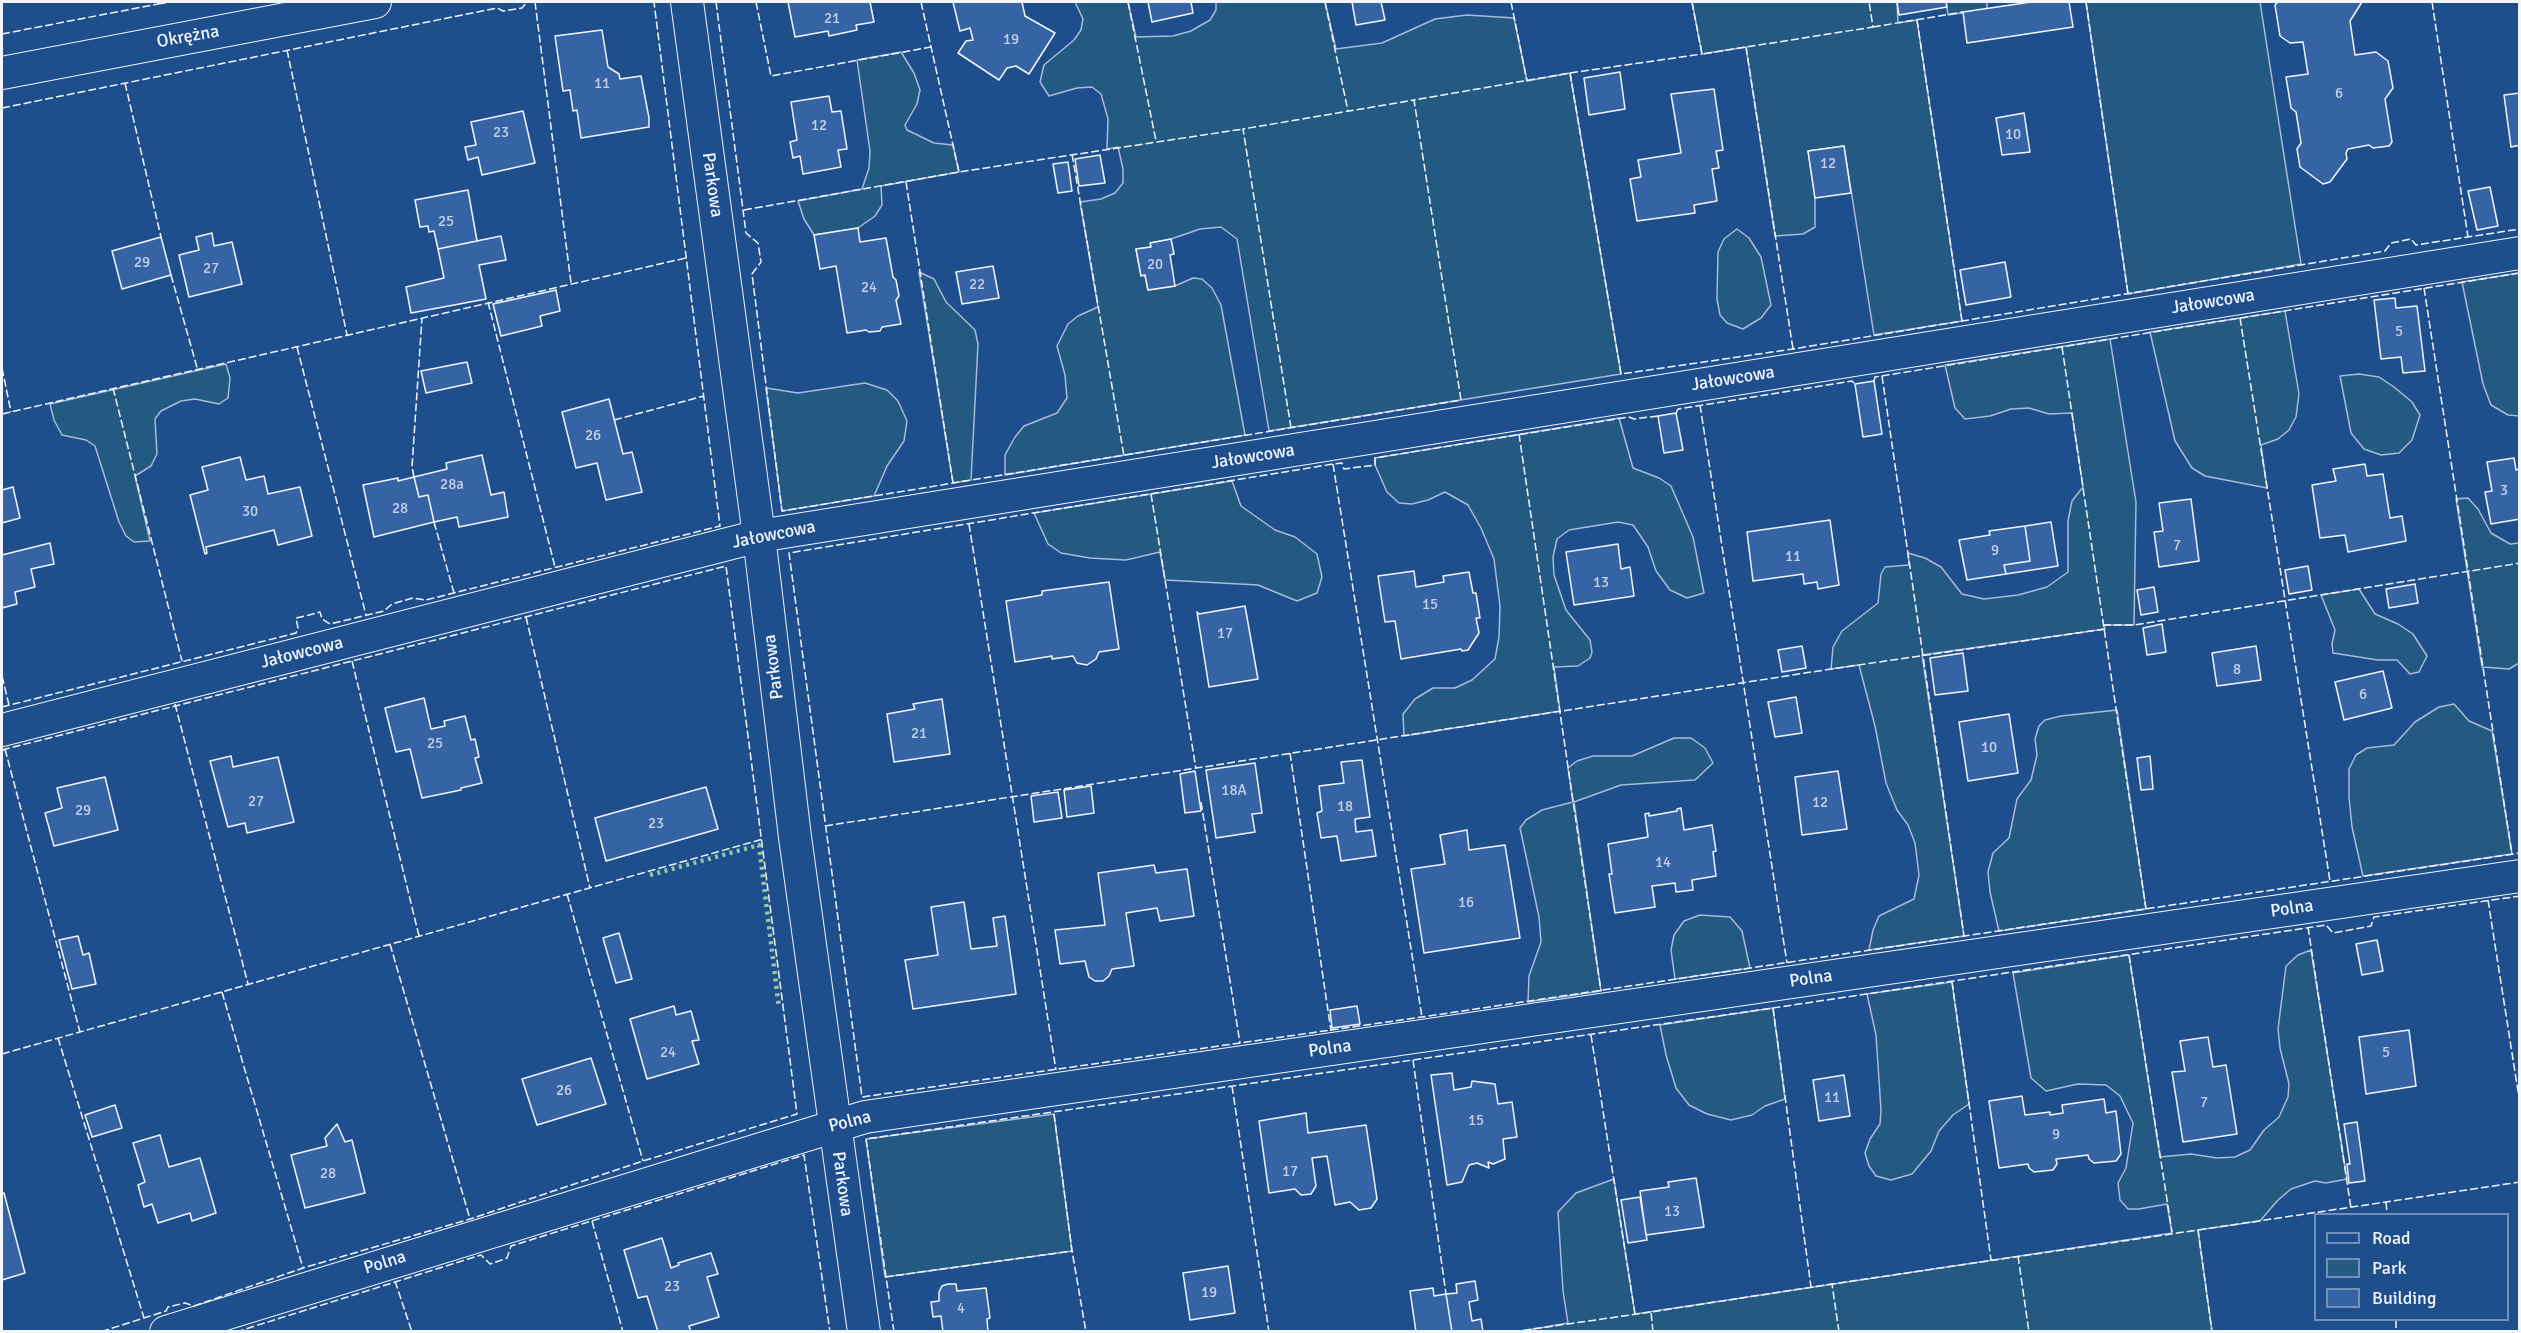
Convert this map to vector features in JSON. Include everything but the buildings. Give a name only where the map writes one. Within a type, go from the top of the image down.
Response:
[{"type":"street","name":"Okrężna","points":[[2,73],[375,2]]},
{"type":"street","name":"Parkowa","points":[[687,2],[759,536],[834,1125],[864,1332]]},
{"type":"street","name":"Jałowcowa","points":[[2,729],[759,536],[2520,253]]},
{"type":"street","name":"Polna","points":[[166,1332],[865,1117],[2520,876]]},
{"type":"green space","points":[[1075,2],[1128,2],[1136,37],[1173,36],[1191,31],[1210,20],[1216,10],[1216,2],[1325,2],[1336,49],[1382,43],[1435,19],[1467,15],[1514,18],[1527,81],[1570,73],[1621,374],[1269,431],[1237,239],[1221,227],[1200,229],[1151,243],[1151,247],[1136,249],[1141,275],[1145,275],[1148,290],[1175,286],[1193,278],[1202,279],[1212,288],[1221,305],[1245,435],[1005,475],[1005,455],[1015,437],[1024,426],[1057,413],[1067,398],[1065,375],[1057,346],[1068,324],[1078,316],[1098,307],[1080,202],[1101,199],[1115,193],[1123,183],[1123,169],[1118,147],[1107,149],[1108,119],[1101,94],[1092,87],[1077,88],[1049,96],[1040,82],[1044,65],[1074,40],[1081,30],[1083,19]]},
{"type":"green space","points":[[1692,2],[1897,2],[1898,23],[1917,20],[1962,321],[1874,335],[1844,146],[1808,151],[1815,198],[1815,227],[1803,234],[1775,236],[1746,47],[1702,54]]},
{"type":"green space","points":[[1946,2],[1987,2],[1987,9],[1948,15]]},
{"type":"green space","points":[[2086,2],[2260,2],[2301,264],[2128,294]]},
{"type":"green space","points":[[901,52],[914,73],[920,90],[917,104],[905,125],[907,130],[934,143],[953,145],[959,172],[881,186],[882,205],[875,216],[858,228],[814,235],[804,219],[798,201],[862,189],[869,168],[870,151],[857,60]]},
{"type":"green space","points":[[1737,229],[1749,238],[1761,257],[1771,305],[1761,318],[1743,329],[1727,323],[1720,315],[1717,299],[1718,252],[1724,239]]},
{"type":"green space","points":[[919,272],[934,279],[946,302],[975,330],[978,344],[971,480],[953,483]]},
{"type":"green space","points":[[2520,273],[2519,416],[2508,415],[2491,405],[2483,384],[2462,282]]},
{"type":"green space","points":[[2285,311],[2299,394],[2296,417],[2289,430],[2278,439],[2261,445],[2267,488],[2205,476],[2192,468],[2175,441],[2150,332]]},
{"type":"green space","points":[[2110,339],[2136,502],[2134,625],[2104,625],[2105,629],[1922,655],[1964,936],[1869,950],[1873,930],[1879,916],[1914,899],[1919,875],[1915,843],[1908,825],[1897,810],[1886,783],[1875,726],[1859,665],[1831,669],[1833,647],[1842,631],[1878,603],[1881,574],[1885,567],[1909,565],[1908,553],[1925,558],[1941,567],[1962,594],[1984,599],[2018,595],[2047,587],[2068,572],[2068,521],[2072,501],[2083,487],[2072,413],[2049,414],[2029,408],[2011,409],[1990,416],[1965,419],[1955,408],[1945,365]]},
{"type":"green space","points":[[226,364],[230,378],[228,398],[219,404],[195,399],[181,401],[161,411],[155,419],[157,454],[151,466],[135,476],[150,541],[134,542],[126,536],[119,522],[95,446],[86,440],[62,435],[54,420],[50,404]]},
{"type":"green space","points":[[2359,374],[2379,377],[2394,387],[2412,402],[2420,415],[2412,440],[2399,453],[2381,455],[2364,449],[2351,433],[2340,376]]},
{"type":"green space","points":[[865,383],[887,390],[898,401],[907,421],[904,441],[887,466],[874,496],[782,511],[766,388],[798,393]]},
{"type":"green space","points":[[1619,418],[1633,468],[1659,478],[1671,486],[1693,537],[1704,593],[1687,598],[1670,590],[1656,571],[1648,547],[1633,525],[1618,522],[1569,530],[1557,539],[1553,557],[1554,575],[1566,610],[1590,640],[1592,652],[1590,658],[1578,666],[1554,667],[1560,711],[1404,736],[1403,714],[1415,699],[1433,688],[1455,688],[1472,680],[1495,659],[1499,637],[1500,606],[1494,559],[1468,505],[1445,492],[1412,504],[1399,503],[1387,492],[1375,465],[1375,458]]},
{"type":"green space","points":[[1232,481],[1241,506],[1275,530],[1295,537],[1317,554],[1322,577],[1317,593],[1297,601],[1258,585],[1165,580],[1160,552],[1126,560],[1090,558],[1061,553],[1048,544],[1034,513]]},
{"type":"green space","points":[[2468,498],[2478,509],[2491,533],[2510,544],[2519,543],[2519,663],[2509,669],[2482,667],[2456,499]]},
{"type":"green space","points":[[2359,589],[2375,614],[2398,624],[2413,634],[2427,656],[2419,672],[2410,674],[2397,660],[2378,660],[2333,653],[2335,630],[2321,595]]},
{"type":"green space","points":[[2454,704],[2469,721],[2492,731],[2512,854],[2363,876],[2352,827],[2349,797],[2349,769],[2356,755],[2367,748],[2394,745],[2415,722],[2439,707]]},
{"type":"green space","points":[[2117,710],[2146,909],[1999,931],[1988,872],[1993,853],[2009,838],[2017,799],[2031,780],[2037,755],[2035,739],[2039,726],[2045,720],[2061,716]]},
{"type":"green space","points":[[1674,738],[1691,738],[1705,748],[1713,763],[1695,780],[1621,785],[1574,802],[1601,991],[1528,1002],[1529,976],[1541,942],[1539,917],[1520,828],[1526,820],[1542,810],[1573,802],[1568,768],[1577,761],[1593,756],[1632,756]]},
{"type":"green space","points":[[1700,915],[1730,917],[1742,931],[1750,968],[1675,979],[1671,950],[1674,935],[1684,921]]},
{"type":"green space","points":[[2311,950],[2347,1179],[2326,1183],[2315,1181],[2291,1189],[2260,1221],[2198,1230],[2212,1331],[1522,1331],[1568,1323],[1563,1291],[1558,1212],[1576,1193],[1614,1179],[1635,1314],[2172,1233],[2167,1204],[2128,1209],[2120,1200],[2118,1183],[2126,1168],[2133,1123],[2120,1096],[2106,1085],[2078,1084],[2046,1091],[2031,1078],[2013,973],[2129,955],[2160,1157],[2191,1154],[2217,1158],[2235,1157],[2250,1150],[2264,1130],[2279,1117],[2288,1097],[2289,1084],[2278,1029],[2286,966],[2298,955]]},
{"type":"green space","points":[[1952,982],[1969,1104],[1953,1115],[1939,1131],[1931,1151],[1912,1174],[1891,1180],[1876,1176],[1869,1166],[1865,1153],[1870,1139],[1880,1124],[1881,1110],[1876,1035],[1867,994]]},
{"type":"green space","points":[[1773,1008],[1785,1099],[1765,1106],[1752,1115],[1731,1120],[1707,1114],[1689,1105],[1676,1088],[1660,1025]]},
{"type":"green space","points":[[1054,1114],[1072,1251],[885,1277],[866,1139]]},
{"type":"hedge","points":[[650,875],[759,845],[779,1008]]},
{"type":"fence","points":[[2,34],[158,4],[158,2]]},
{"type":"fence","points":[[158,4],[171,2]]},
{"type":"fence","points":[[2,108],[497,8],[503,11],[522,8],[527,2]]},
{"type":"fence","points":[[535,2],[571,283]]},
{"type":"fence","points":[[2,707],[296,633],[298,628],[296,618],[320,612],[322,619],[330,624],[384,611],[392,604],[413,598],[426,600],[720,526],[654,2]]},
{"type":"fence","points":[[716,2],[746,233],[758,243],[761,262],[752,274],[782,511],[1461,400],[1414,100],[1570,73],[1621,374],[1793,349],[2385,251],[2391,243],[2411,239],[2416,245],[2520,229]]},
{"type":"fence","points":[[756,2],[771,76],[931,47]]},
{"type":"fence","points":[[921,2],[959,172]]},
{"type":"fence","points":[[1128,2],[1156,141]]},
{"type":"fence","points":[[1325,2],[1348,111]]},
{"type":"fence","points":[[1511,2],[1527,81]]},
{"type":"fence","points":[[1692,2],[1702,54],[1873,27],[1869,2]]},
{"type":"fence","points":[[2086,2],[2128,294]]},
{"type":"fence","points":[[2432,2],[2468,237]]},
{"type":"fence","points":[[1873,27],[1963,12]]},
{"type":"fence","points":[[1917,20],[1962,321]]},
{"type":"fence","points":[[1746,47],[1793,349]]},
{"type":"fence","points":[[287,50],[347,335]]},
{"type":"fence","points":[[1570,73],[1702,54]]},
{"type":"fence","points":[[125,83],[161,237]]},
{"type":"fence","points":[[1291,428],[1243,129],[1414,100]]},
{"type":"fence","points":[[744,210],[959,172],[1243,129]]},
{"type":"fence","points":[[1072,154],[1124,456]]},
{"type":"fence","points":[[906,182],[953,483]]},
{"type":"fence","points":[[2,414],[686,258]]},
{"type":"fence","points":[[1874,381],[1875,377],[2520,273]]},
{"type":"fence","points":[[171,275],[198,371]]},
{"type":"fence","points":[[2424,288],[2512,854]]},
{"type":"fence","points":[[488,302],[555,567]]},
{"type":"fence","points":[[414,477],[412,467],[422,318]]},
{"type":"fence","points":[[2240,318],[2330,881]]},
{"type":"fence","points":[[297,347],[366,615]]},
{"type":"fence","points":[[2062,347],[2146,909]]},
{"type":"fence","points":[[2,368],[11,412]]},
{"type":"fence","points":[[1882,376],[1964,936]]},
{"type":"fence","points":[[1676,413],[1678,409],[1852,381],[1855,384]]},
{"type":"fence","points":[[113,388],[182,661]]},
{"type":"fence","points":[[614,420],[704,396]]},
{"type":"fence","points":[[1700,405],[1787,963]]},
{"type":"fence","points":[[1658,416],[1634,419],[1629,417],[1375,458],[1375,465],[1344,469],[1342,463],[1333,464],[789,553],[862,1097],[1422,1017],[2520,853]]},
{"type":"fence","points":[[1519,434],[1601,991]]},
{"type":"fence","points":[[1333,464],[1422,1017]]},
{"type":"fence","points":[[1151,494],[1196,769]]},
{"type":"fence","points":[[434,522],[454,593]]},
{"type":"fence","points":[[969,524],[1056,1070]]},
{"type":"fence","points":[[825,826],[1831,669],[2105,629],[2104,625],[2134,625],[2520,563]]},
{"type":"fence","points":[[2,750],[726,566],[797,1114],[643,1161],[470,1219],[303,1268],[194,1306],[185,1303],[168,1307],[166,1311],[100,1332]]},
{"type":"fence","points":[[526,617],[590,888]]},
{"type":"fence","points":[[352,661],[419,936]]},
{"type":"fence","points":[[2,676],[9,705]]},
{"type":"fence","points":[[175,704],[248,984]]},
{"type":"fence","points":[[5,749],[80,1032]]},
{"type":"fence","points":[[1290,753],[1331,1031]]},
{"type":"fence","points":[[1201,802],[1240,1043]]},
{"type":"fence","points":[[2,1054],[763,839]]},
{"type":"fence","points":[[567,894],[643,1161]]},
{"type":"fence","points":[[894,1332],[866,1139],[1773,1008],[2326,925],[2333,933],[2371,926],[2374,917],[2520,896]]},
{"type":"fence","points":[[2488,900],[2520,1104]]},
{"type":"fence","points":[[2308,927],[2351,1208]]},
{"type":"fence","points":[[390,944],[470,1219]]},
{"type":"fence","points":[[2129,955],[2172,1232]]},
{"type":"fence","points":[[1952,982],[1991,1260]]},
{"type":"fence","points":[[222,992],[303,1268]]},
{"type":"fence","points":[[1773,1008],[1811,1287]]},
{"type":"fence","points":[[1591,1035],[1635,1314]]},
{"type":"fence","points":[[58,1038],[144,1318]]},
{"type":"fence","points":[[1413,1060],[1446,1294]]},
{"type":"fence","points":[[1232,1086],[1269,1332]]},
{"type":"fence","points":[[1054,1114],[1072,1251],[1086,1332]]},
{"type":"fence","points":[[236,1332],[481,1255],[490,1264],[507,1258],[511,1246],[804,1155],[830,1332]]},
{"type":"fence","points":[[2198,1230],[2520,1182]]},
{"type":"fence","points":[[2386,1202],[2387,1213]]},
{"type":"fence","points":[[592,1221],[623,1332]]},
{"type":"fence","points":[[1839,1332],[1832,1284],[2198,1230],[2212,1332]]},
{"type":"fence","points":[[885,1277],[1072,1251]]},
{"type":"fence","points":[[2018,1256],[2029,1332]]},
{"type":"fence","points":[[395,1281],[412,1332]]},
{"type":"fence","points":[[1653,1332],[1651,1312],[1832,1284]]},
{"type":"fence","points":[[1512,1332],[1651,1312]]},
{"type":"fence","points":[[2396,1321],[2396,1332]]}]
